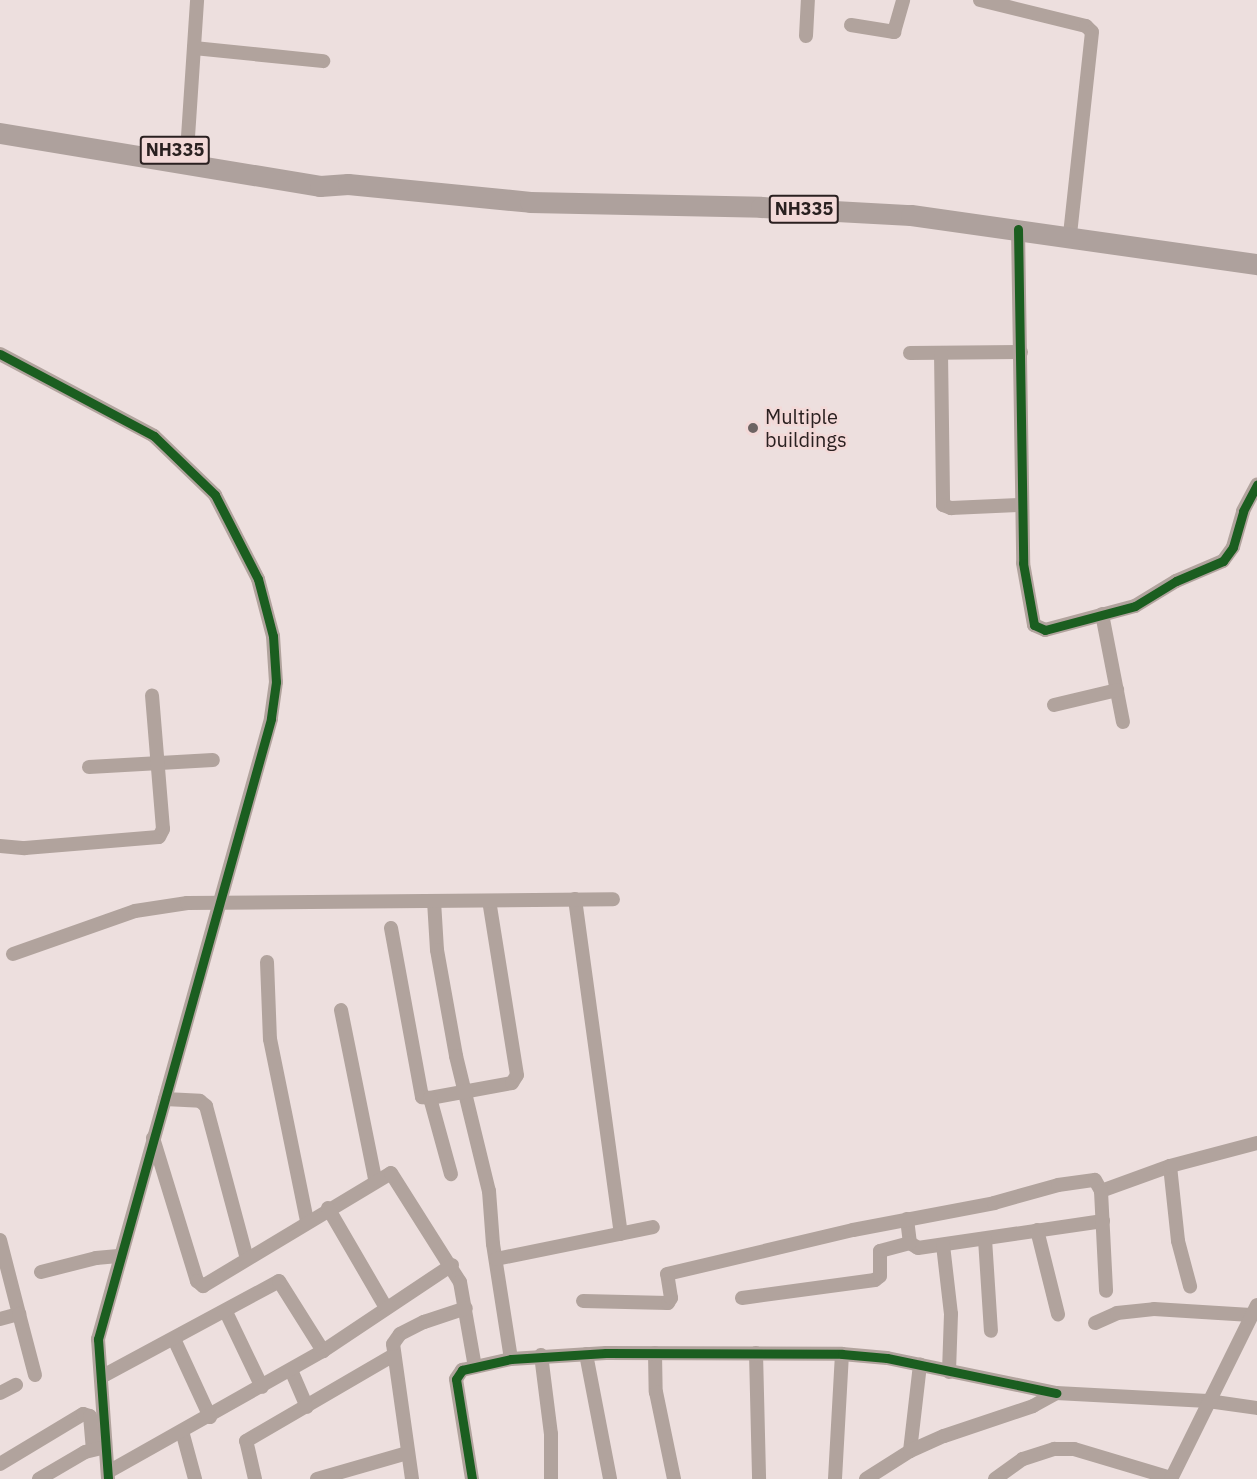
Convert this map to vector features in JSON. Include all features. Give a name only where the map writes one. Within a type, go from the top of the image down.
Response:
[{"type":"highway","name":"NH335","points":[[0,121],[333,177],[348,184]]},
{"type":"highway","name":"NH335","points":[[0,134],[320,186],[348,184],[530,202],[870,212],[1018,228],[1257,264]]},
{"type":"street","points":[[187,152],[196,0]]},
{"type":"street","points":[[806,36],[808,0]]},
{"type":"street","points":[[851,26],[894,32],[903,0]]},
{"type":"street","points":[[980,0],[1086,26],[1092,32],[1070,236]]},
{"type":"street","points":[[194,48],[323,61]]},
{"type":"street","points":[[1018,228],[1023,563],[1034,625],[1045,630],[1135,606],[1176,581],[1223,561],[1233,548],[1243,511],[1257,485]]},
{"type":"street","points":[[910,353],[1021,351]]},
{"type":"street","points":[[941,353],[944,505],[1021,505]]},
{"type":"street","points":[[0,354],[154,436],[214,495],[258,579],[273,636],[276,682],[271,719],[98,1339],[101,1377],[100,1448]]},
{"type":"street","points":[[1102,614],[1123,722]]},
{"type":"street","points":[[1054,705],[1117,690]]},
{"type":"street","points":[[0,846],[25,848],[159,837],[163,829],[152,695]]},
{"type":"street","points":[[89,767],[213,760]]},
{"type":"street","points":[[575,899],[621,1234]]},
{"type":"street","points":[[13,954],[135,911],[219,903],[613,899]]},
{"type":"street","points":[[391,928],[421,1093],[430,1098],[463,1093],[517,1079],[489,901]]},
{"type":"street","points":[[434,902],[437,950],[463,1093],[489,1191],[496,1259],[511,1359]]},
{"type":"street","points":[[267,962],[270,1039],[308,1221]]},
{"type":"street","points":[[341,1010],[375,1179]]},
{"type":"street","points":[[430,1098],[451,1174]]},
{"type":"street","points":[[165,1099],[200,1101],[206,1106],[247,1259]]},
{"type":"street","points":[[153,1138],[199,1285],[207,1285],[387,1172],[394,1175],[452,1265],[466,1308],[475,1367]]},
{"type":"street","points":[[1101,1191],[1170,1167],[1257,1143]]},
{"type":"street","points":[[1170,1167],[1178,1241],[1190,1286]]},
{"type":"street","points":[[584,1301],[668,1303],[671,1298],[668,1274],[908,1219],[994,1203],[1058,1185],[1095,1180],[1101,1191],[1106,1291]]},
{"type":"street","points":[[328,1208],[385,1306]]},
{"type":"street","points":[[908,1219],[910,1243]]},
{"type":"street","points":[[742,1298],[875,1280],[880,1276],[880,1251],[910,1243],[918,1248],[1103,1221]]},
{"type":"street","points":[[496,1259],[653,1227]]},
{"type":"street","points":[[1037,1230],[1058,1314]]},
{"type":"street","points":[[985,1239],[991,1331]]},
{"type":"street","points":[[0,1240],[35,1375]]},
{"type":"street","points":[[943,1245],[951,1314],[949,1372]]},
{"type":"street","points":[[41,1272],[96,1258],[121,1256]]},
{"type":"street","points":[[0,1464],[83,1414],[90,1416],[108,1476],[323,1351],[385,1306],[452,1265]]},
{"type":"street","points":[[101,1377],[226,1312],[279,1281],[323,1351]]},
{"type":"street","points":[[412,1479],[392,1356],[394,1338],[466,1308]]},
{"type":"street","points":[[996,1479],[1023,1459],[1054,1449],[1074,1449],[1171,1479],[1254,1310],[1154,1309],[1117,1313],[1095,1323]]},
{"type":"street","points":[[226,1312],[262,1388]]},
{"type":"street","points":[[0,1319],[19,1314]]},
{"type":"street","points":[[174,1339],[210,1417]]},
{"type":"street","points":[[655,1353],[658,1400],[674,1479]]},
{"type":"street","points":[[756,1353],[759,1479]]},
{"type":"street","points":[[586,1354],[610,1479]]},
{"type":"street","points":[[472,1479],[456,1379],[462,1370],[541,1355],[842,1354],[920,1365],[1056,1393],[1208,1401],[1257,1408]]},
{"type":"street","points":[[835,1479],[842,1354]]},
{"type":"street","points":[[541,1355],[552,1434],[551,1479]]},
{"type":"street","points":[[255,1479],[246,1441],[392,1356]]},
{"type":"street","points":[[910,1451],[920,1365]]},
{"type":"street","points":[[291,1370],[307,1407]]},
{"type":"street","points":[[0,1393],[16,1385]]},
{"type":"street","points":[[866,1479],[910,1451],[976,1423],[1033,1406],[1056,1393]]},
{"type":"street","points":[[182,1431],[195,1479]]},
{"type":"street","points":[[39,1479],[100,1448]]},
{"type":"street","points":[[317,1479],[407,1453]]},
{"type":"cycle path","points":[[1018,229],[1023,563],[1034,625],[1045,630],[1135,606],[1176,581],[1223,561],[1233,547],[1243,511],[1257,485]]},
{"type":"cycle path","points":[[0,354],[154,436],[215,495],[258,579],[273,636],[276,682],[271,719],[98,1339],[108,1479]]},
{"type":"cycle path","points":[[472,1479],[456,1379],[462,1370],[511,1359],[606,1353],[842,1354],[887,1358],[1056,1393]]},
{"type":"place","name":"Multiple buildings","points":[[753,428]]}]
